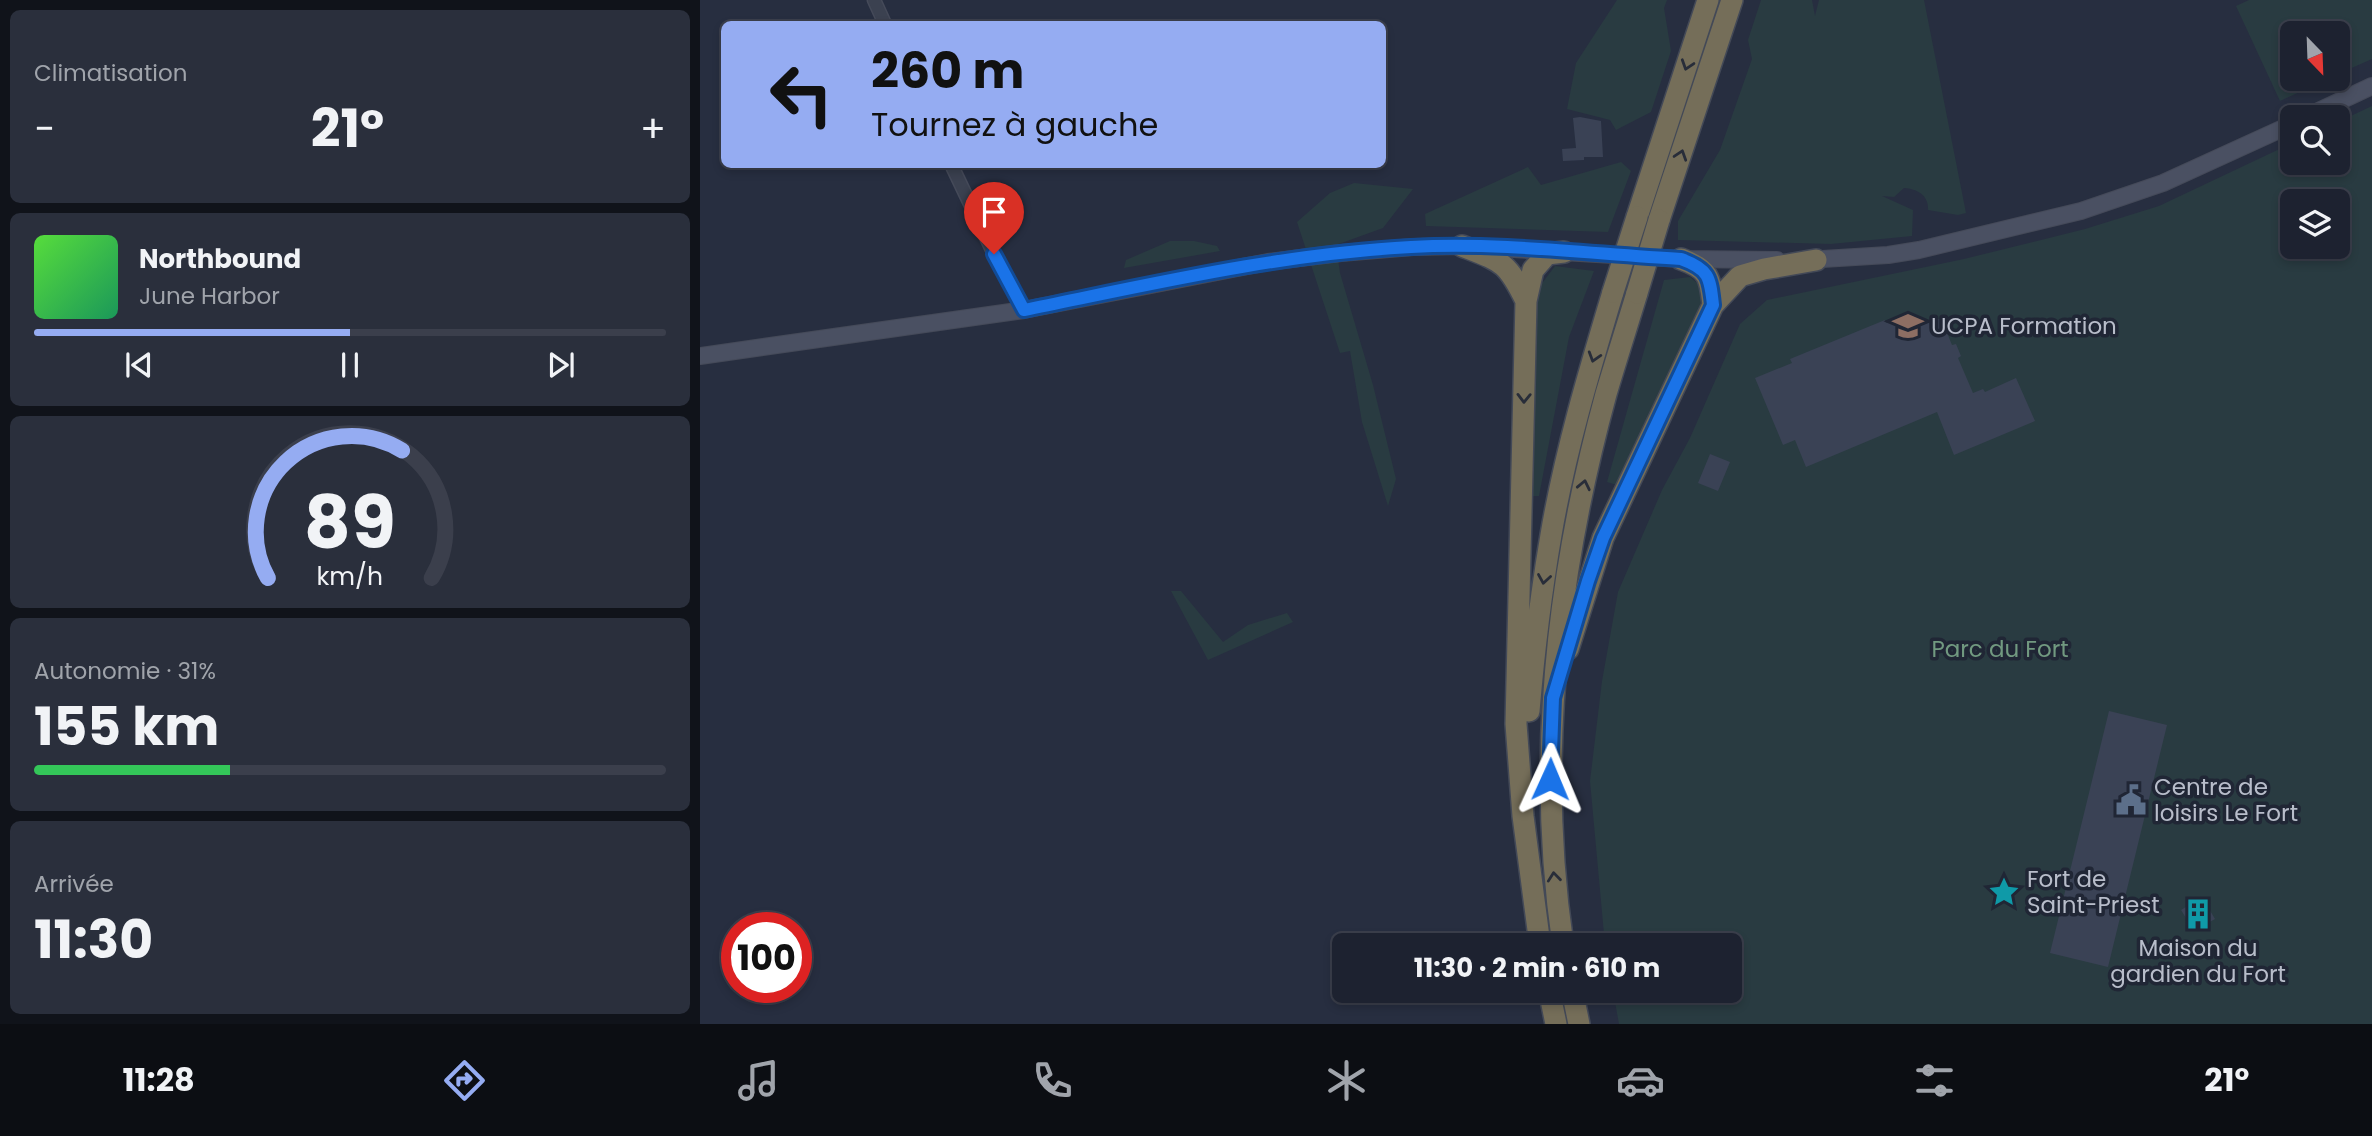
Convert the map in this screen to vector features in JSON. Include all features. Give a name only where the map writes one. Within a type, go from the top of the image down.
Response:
[{"type":"highway","points":[[1533,891],[1527,758],[1533,663],[1540,599],[1566,461],[1583,392],[1613,292],[1708,0]]},
{"type":"highway","points":[[1561,933],[1552,862],[1550,751],[1563,599],[1578,513],[1606,394],[1659,220],[1732,0]]},
{"type":"highway","points":[[1462,246],[1503,264],[1511,272],[1526,301]]},
{"type":"highway","points":[[1538,933],[1522,816],[1516,724],[1526,301],[1534,270],[1547,254],[1564,252]]},
{"type":"highway","points":[[1681,259],[1700,266],[1706,274],[1711,282],[1713,305]]},
{"type":"highway","points":[[1553,698],[1603,538],[1713,305],[1740,276],[1764,269],[1816,261]]},
{"type":"highway","points":[[1552,1003],[1556,1024]]},
{"type":"highway","points":[[1575,1003],[1579,1024]]},
{"type":"street","points":[[874,0],[884,21]]},
{"type":"street","points":[[2332,105],[2372,86]]},
{"type":"street","points":[[700,356],[1024,310],[1268,262],[1353,252],[1462,246],[1681,259],[1816,261],[1888,255],[2081,211],[2163,183],[2280,129]]},
{"type":"street","points":[[953,168],[1024,310]]},
{"type":"green space","points":[[1617,0],[1667,0],[1664,8],[1671,51],[1651,112],[1616,130],[1610,120],[1567,109],[1576,63]]},
{"type":"green space","points":[[1761,0],[1812,0],[1815,16],[1819,0],[1924,0],[1966,213],[1958,215],[1928,210],[1926,200],[1921,194],[1904,188],[1894,197],[1882,196],[1913,210],[1912,236],[1831,244],[1678,240],[1678,221],[1720,150],[1752,59],[1748,40]]},
{"type":"green space","points":[[2249,0],[2372,0],[2372,59],[2350,69],[2350,21],[2280,21],[2280,91],[2302,91],[2280,101],[2236,6]]},
{"type":"green space","name":"Parc du Fort","points":[[2372,106],[2372,1024],[1619,1024],[1615,1003],[1742,1003],[1742,933],[1604,933],[1590,781],[1602,681],[1618,592],[1662,490],[1690,438],[1740,324],[1767,300],[1964,259],[2085,229],[2159,206],[2280,149],[2280,175],[2350,175],[2350,116]]},
{"type":"green space","points":[[1621,162],[1631,171],[1608,232],[1426,226],[1425,214],[1528,167],[1541,185]]},
{"type":"green space","points":[[1354,183],[1413,189],[1383,228],[1336,245],[1340,273],[1373,385],[1396,479],[1388,506],[1362,422],[1350,351],[1340,353],[1297,222],[1330,193]]},
{"type":"green space","points":[[1170,241],[1194,241],[1217,246],[1220,251],[1124,268],[1126,260]]},
{"type":"green space","points":[[1555,266],[1594,271],[1569,337],[1539,496],[1531,496],[1537,290]]},
{"type":"green space","points":[[1690,277],[1702,287],[1700,313],[1617,485],[1607,482],[1664,280]]},
{"type":"green space","points":[[1171,591],[1181,591],[1223,642],[1248,625],[1287,613],[1293,622],[1208,660]]},
{"type":"building","points":[[1573,118],[1601,121],[1603,157],[1563,161],[1562,149],[1576,148]]},
{"type":"building","points":[[1911,313],[1917,327],[1941,318],[1952,345],[1956,344],[1961,356],[1958,358],[1973,393],[1983,389],[1985,392],[2016,378],[2035,421],[1954,455],[1937,412],[1806,467],[1795,440],[1783,445],[1755,378],[1792,363],[1790,359],[1885,320],[1886,323]]},
{"type":"building","points":[[1710,454],[1730,462],[1718,491],[1698,483]]},
{"type":"building","points":[[2109,711],[2167,725],[2108,967],[2050,953]]},
{"type":"building","name":"Maison du gardien du Fort","points":[[2202,897],[2215,919],[2194,931],[2181,910]]},
{"type":"place","name":"UCPA Formation","points":[[1908,326]]},
{"type":"place","name":"Centre de loisirs Le Fort","points":[[2131,800]]},
{"type":"place","name":"Fort de Saint-Priest","points":[[2004,892]]},
{"type":"place","name":"Maison du gardien du Fort","points":[[2198,914]]},
{"type":"route","points":[[994,254],[1024,310],[1268,262],[1413,247],[1462,246],[1681,259],[1700,266],[1711,282],[1713,305],[1603,538],[1588,581],[1553,698],[1550,779]]}]
